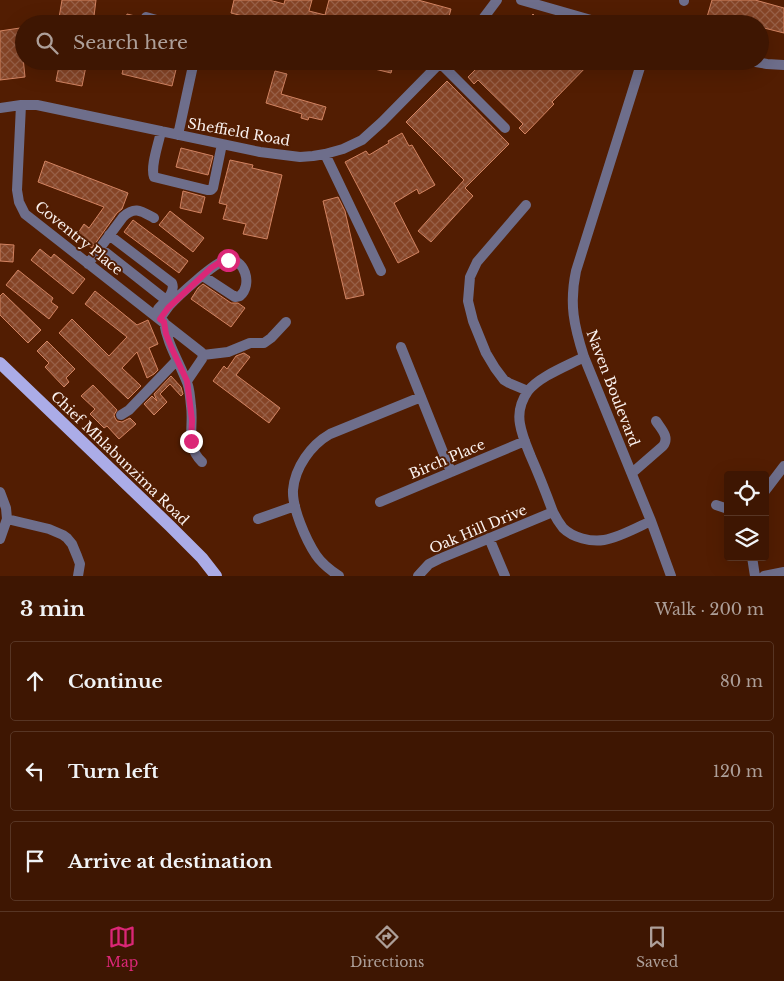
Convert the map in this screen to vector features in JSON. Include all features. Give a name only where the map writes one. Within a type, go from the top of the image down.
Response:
[{"type":"main road","name":"Chief Mhlabunzima Road","points":[[0,363],[170,526],[202,558],[216,576]]},
{"type":"street","points":[[486,15],[497,0]]},
{"type":"street","points":[[521,0],[573,15]]},
{"type":"street","points":[[562,12],[565,0]]},
{"type":"street","points":[[769,64],[784,65]]},
{"type":"street","points":[[178,135],[192,70]]},
{"type":"street","name":"Sheffield Road","points":[[0,108],[37,105],[260,152],[300,157],[325,154],[343,149],[362,140],[433,70]]},
{"type":"street","points":[[449,70],[505,128]]},
{"type":"street","name":"Naven Boulevard","points":[[639,70],[576,271],[572,308],[584,358],[632,473],[671,576]]},
{"type":"street","name":"Coventry Place","points":[[21,105],[17,190],[19,202],[25,214],[202,353]]},
{"type":"street","points":[[161,132],[152,172],[154,177],[207,190],[212,188],[222,144]]},
{"type":"street","points":[[325,154],[381,271]]},
{"type":"street","points":[[526,205],[477,262],[470,277],[468,294],[473,321],[486,353],[495,368],[504,380],[528,391]]},
{"type":"street","points":[[88,264],[123,216],[132,210],[154,218]]},
{"type":"street","points":[[110,235],[172,283],[173,290],[166,300],[159,318],[176,360],[187,381],[192,420],[191,441],[196,456],[202,462]]},
{"type":"street","points":[[100,248],[166,300]]},
{"type":"street","points":[[159,318],[203,276]]},
{"type":"street","points":[[187,381],[201,361],[202,353],[228,352],[250,343],[264,342],[271,338],[286,322]]},
{"type":"street","points":[[401,347],[451,472]]},
{"type":"street","points":[[584,358],[544,378],[528,391],[522,402],[519,418],[520,426],[553,512],[557,521],[569,533],[595,540],[614,537],[651,521]]},
{"type":"street","points":[[121,415],[129,410],[176,360]]},
{"type":"street","points":[[339,576],[316,555],[304,532],[295,506],[293,491],[297,476],[305,459],[316,443],[330,434],[422,397]]},
{"type":"street","points":[[632,473],[666,442],[666,436],[656,421]]},
{"type":"street","name":"Birch Place","points":[[380,502],[525,442]]},
{"type":"street","points":[[769,486],[784,466]]},
{"type":"street","points":[[0,492],[6,508],[7,519],[0,539]]},
{"type":"street","points":[[716,505],[724,508]]},
{"type":"street","points":[[258,519],[295,506]]},
{"type":"street","name":"Oak Hill Drive","points":[[418,576],[438,559],[553,512]]},
{"type":"street","points":[[7,519],[49,529],[67,538],[75,549],[80,564],[78,576]]},
{"type":"street","points":[[489,538],[505,576]]},
{"type":"street","points":[[753,561],[755,576]]},
{"type":"street","points":[[430,564],[434,576]]},
{"type":"street","points":[[764,576],[784,572]]},
{"type":"building","points":[[62,0],[96,0],[94,15],[60,15]]},
{"type":"building","points":[[234,0],[269,0],[284,4],[285,0],[312,0],[309,11],[325,15],[239,15],[231,13]]},
{"type":"building","points":[[329,0],[418,0],[451,9],[449,15],[325,15]]},
{"type":"building","points":[[712,0],[755,0],[784,8],[784,33],[769,29],[769,15],[708,15]]},
{"type":"building","points":[[15,29],[15,70],[24,70],[25,77],[0,80],[0,31]]},
{"type":"building","points":[[58,70],[85,70],[82,86],[56,81]]},
{"type":"building","points":[[123,70],[176,70],[172,86],[122,74]]},
{"type":"building","points":[[379,70],[392,70],[391,73]]},
{"type":"building","points":[[475,70],[583,70],[552,102],[554,104],[525,134],[519,128],[523,124],[478,80],[474,84],[468,77]]},
{"type":"building","points":[[275,71],[287,74],[281,94],[326,107],[322,120],[309,117],[308,120],[301,118],[302,114],[266,103]]},
{"type":"building","points":[[447,81],[509,144],[465,188],[473,196],[431,242],[418,231],[464,180],[406,122]]},
{"type":"building","points":[[402,133],[409,146],[412,145],[435,185],[419,194],[417,189],[394,203],[419,252],[398,263],[345,162],[366,151],[369,155]]},
{"type":"building","points":[[181,148],[213,156],[208,175],[176,167]]},
{"type":"building","points":[[230,160],[253,165],[252,168],[282,175],[267,239],[243,234],[246,224],[223,219],[227,205],[219,203]]},
{"type":"building","points":[[45,161],[128,193],[122,209],[117,213],[92,248],[76,236],[84,224],[89,228],[104,207],[38,182]]},
{"type":"building","points":[[183,191],[205,197],[201,213],[180,208]]},
{"type":"building","points":[[338,197],[345,211],[364,295],[346,299],[323,201]]},
{"type":"building","points":[[170,211],[204,238],[193,252],[159,225]]},
{"type":"building","points":[[133,220],[188,261],[179,273],[124,232]]},
{"type":"building","points":[[0,244],[14,245],[13,262],[0,261]]},
{"type":"building","points":[[40,249],[51,258],[54,254],[85,279],[73,294],[31,260]]},
{"type":"building","points":[[18,270],[53,298],[51,302],[58,307],[49,319],[6,285]]},
{"type":"building","points":[[203,284],[231,303],[238,303],[245,308],[231,327],[191,299]]},
{"type":"building","points":[[95,291],[137,325],[148,320],[158,344],[149,348],[158,370],[154,374],[147,378],[137,352],[122,368],[141,386],[128,399],[59,333],[72,319],[109,356],[127,337],[85,304]]},
{"type":"building","points":[[3,293],[41,330],[28,343],[0,315],[0,296]]},
{"type":"building","points":[[47,341],[75,369],[66,378],[69,382],[64,387],[45,367],[49,363],[37,351]]},
{"type":"building","points":[[244,353],[250,357],[236,375],[280,408],[269,423],[213,381],[224,366],[227,369],[236,356]]},
{"type":"building","points":[[171,376],[181,387],[183,394],[181,396],[170,384],[160,394],[167,402],[154,415],[144,404],[152,396],[157,401],[154,394]]},
{"type":"building","points":[[93,385],[117,410],[114,415],[117,421],[122,422],[130,418],[136,424],[119,439],[107,426],[104,428],[90,414],[95,409],[81,396]]},
{"type":"route","points":[[191,441],[192,420],[187,381],[166,334],[164,322],[160,319],[168,308],[211,268],[220,262],[228,260]]}]
